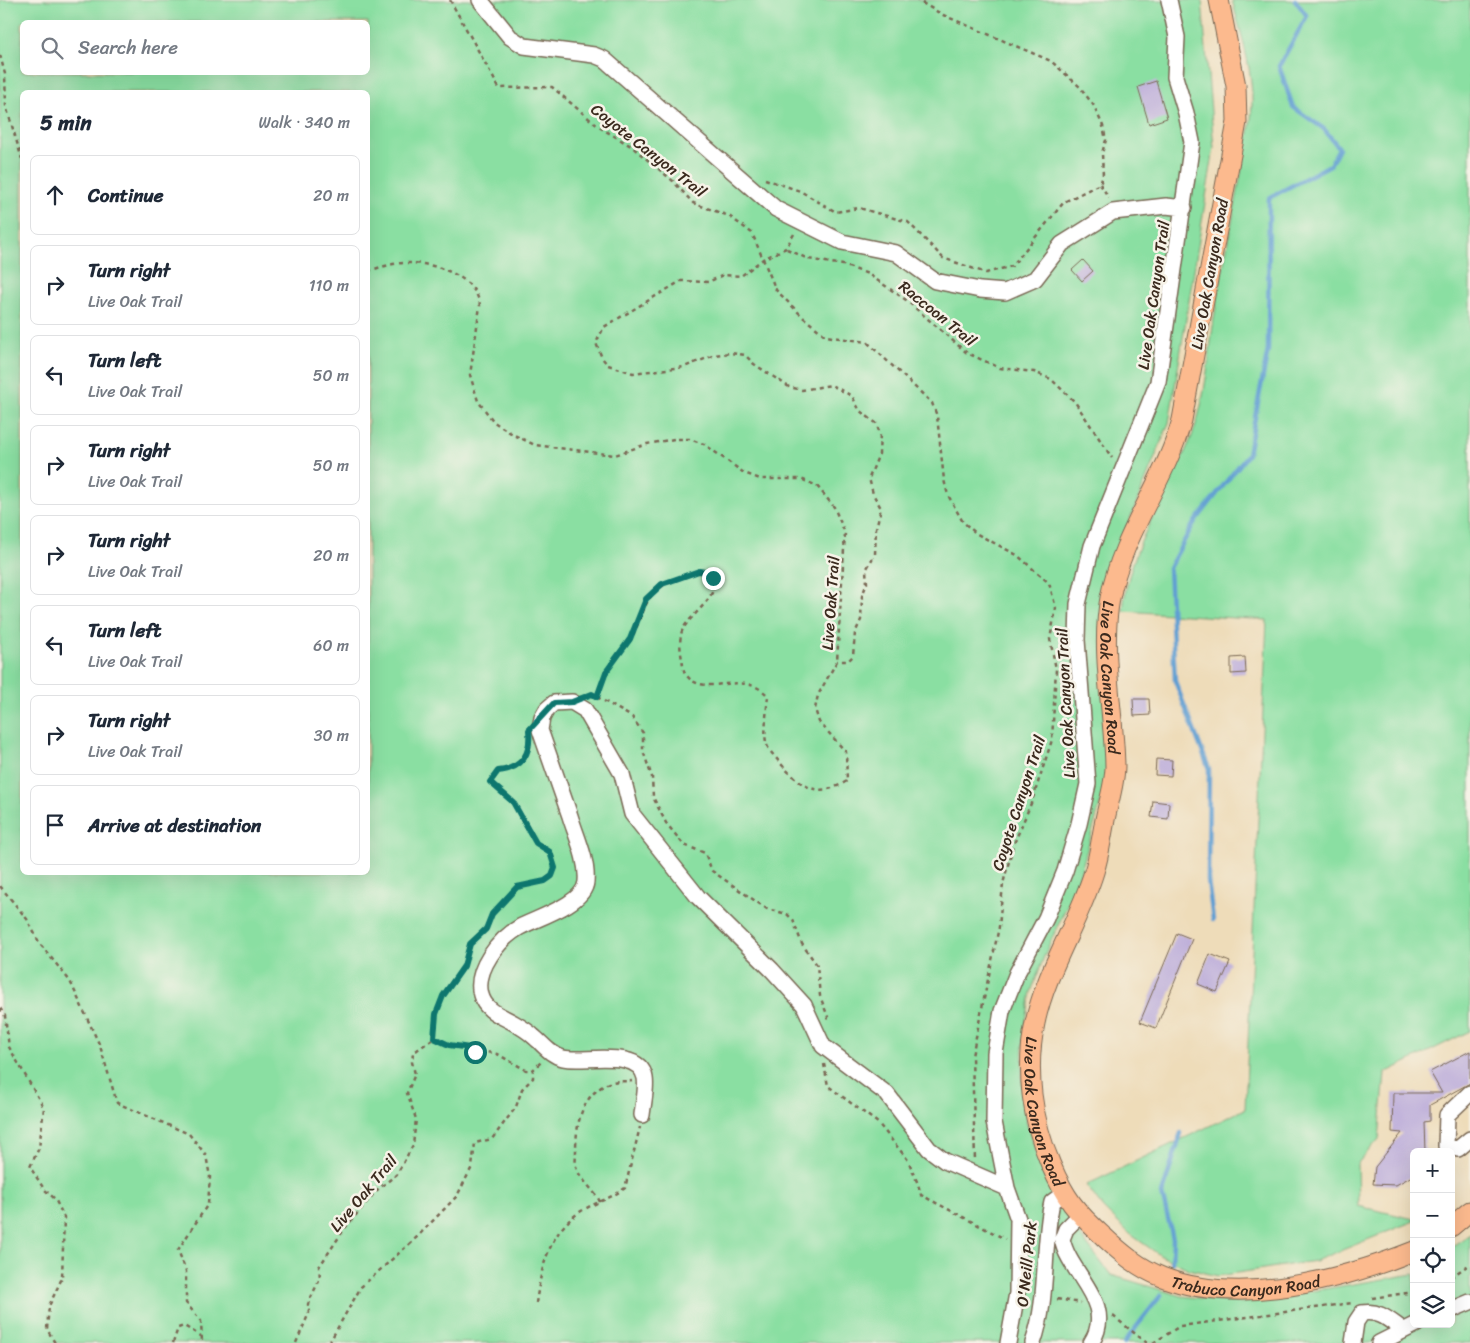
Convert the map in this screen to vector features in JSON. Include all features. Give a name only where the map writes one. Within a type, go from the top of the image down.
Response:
[{"type":"main road","name":"Live Oak Canyon Road","points":[[1086,1220],[1063,1194],[1045,1151],[1034,1113],[1032,1089],[1035,1025],[1051,974],[1094,872],[1115,770],[1107,632],[1110,596],[1129,541],[1175,444],[1182,420],[1237,122],[1232,61],[1219,0]]},
{"type":"main road","points":[[1455,1224],[1470,1211]]},
{"type":"main road","name":"Trabuco Canyon Road","points":[[1086,1220],[1130,1260],[1145,1269],[1178,1282],[1215,1289],[1278,1287],[1324,1280],[1376,1266],[1410,1253]]},
{"type":"street","points":[[480,0],[510,37],[524,46],[594,55],[604,59],[776,210],[842,242],[896,253],[935,281],[980,290],[1005,292],[1035,278],[1062,244],[1113,212],[1166,206],[1184,208]]},
{"type":"street","name":"Live Oak Canyon Trail","points":[[1008,1343],[1017,1293],[1018,1219],[1008,1188],[994,1122],[995,1053],[1002,1011],[1017,974],[1046,918],[1065,871],[1079,824],[1088,784],[1077,640],[1078,604],[1092,546],[1123,474],[1158,382],[1192,142],[1186,113],[1175,77],[1176,37],[1169,0]]},
{"type":"street","points":[[642,1115],[646,1078],[643,1071],[624,1059],[611,1057],[577,1060],[562,1058],[551,1053],[532,1034],[489,1009],[481,996],[480,980],[485,964],[500,944],[518,928],[578,897],[586,883],[583,856],[540,730],[542,718],[547,709],[554,703],[572,702],[580,705],[591,718],[622,774],[632,814],[698,898],[772,970],[804,1006],[823,1046],[887,1094],[930,1148],[945,1160],[1008,1188]]},
{"type":"street","points":[[1470,1094],[1447,1115],[1446,1146],[1458,1149],[1470,1139]]},
{"type":"street","name":"O'Neill Park","points":[[1032,1343],[1043,1296],[1052,1202],[1063,1194]]},
{"type":"street","name":"O'Neill Park","points":[[1066,1253],[1062,1239],[1066,1229],[1086,1220]]},
{"type":"street","points":[[1046,1252],[1066,1253],[1099,1306],[1097,1324],[1091,1343]]},
{"type":"street","points":[[1455,1308],[1470,1302]]},
{"type":"street","points":[[1353,1343],[1356,1322],[1362,1313],[1383,1314],[1403,1330]]},
{"type":"street","points":[[1378,1343],[1410,1327]]},
{"type":"path","name":"Coyote Canyon Trail","points":[[450,0],[499,88],[552,87],[599,127],[631,146],[674,181],[693,203],[729,216],[752,233],[776,290],[804,318],[826,336],[867,342],[932,403],[937,416],[944,480],[948,494],[963,522],[977,534],[1017,555],[1049,583],[1056,608],[1050,639],[1056,669],[1052,740],[1032,801],[1014,846],[1003,884],[999,927],[972,1056],[975,1161],[971,1173]]},
{"type":"path","points":[[917,0],[943,15],[1051,61],[1080,87],[1094,106],[1106,140],[1100,184],[1111,202],[1113,212]]},
{"type":"path","points":[[0,55],[5,74],[6,106],[20,152]]},
{"type":"path","points":[[760,176],[800,192],[836,212],[859,208],[908,222],[943,258],[986,273],[1012,266],[1064,202],[1100,184]]},
{"type":"path","points":[[800,222],[786,248],[763,259],[741,276],[724,275],[708,282],[681,281],[637,306],[624,317],[604,327],[596,343],[602,358],[608,365],[633,373],[684,367],[715,355],[731,353],[746,355],[754,364],[789,387],[802,390],[831,385],[852,396],[860,411],[876,423],[880,434],[879,454],[870,478],[873,494],[881,508],[876,528],[876,554],[866,570],[867,583],[862,596],[861,620],[855,633],[853,656],[848,661],[837,661]]},
{"type":"path","name":"Raccoon Trail","points":[[786,248],[808,259],[843,265],[868,274],[906,300],[967,353],[1000,368],[1034,372],[1051,379],[1075,402],[1123,474]]},
{"type":"path","name":"Live Oak Trail","points":[[370,271],[409,262],[428,265],[460,277],[474,288],[479,295],[480,306],[470,375],[478,401],[494,422],[514,435],[535,445],[615,455],[647,444],[674,439],[689,439],[704,444],[744,472],[760,479],[801,479],[817,486],[834,507],[845,533],[837,661],[818,695],[815,709],[820,722],[846,752],[847,780],[837,787],[821,790],[805,788],[770,750],[765,740],[768,696],[760,688],[749,683],[736,682],[712,686],[696,682],[685,673],[680,651],[682,630],[712,596],[715,586],[713,578],[707,572],[699,571],[662,584],[646,599],[630,639],[606,672],[597,697],[592,694],[572,702]]},
{"type":"path","points":[[530,738],[530,747],[522,762],[508,770],[498,771],[490,782],[513,802],[536,843],[550,852],[555,868],[552,876],[545,881],[517,887],[492,914],[486,929],[470,944],[464,966],[443,996],[436,1014],[434,1038],[449,1045],[497,1054],[526,1070],[533,1070],[551,1053]]},
{"type":"path","points":[[0,886],[27,919],[40,944],[70,981],[100,1046],[117,1103],[189,1134],[206,1155],[210,1177],[208,1204],[178,1250],[186,1271],[186,1303],[200,1321],[202,1343]]},
{"type":"path","points":[[0,1008],[5,1016],[9,1047],[44,1108],[40,1148],[30,1167],[44,1190],[55,1199],[64,1217],[62,1278],[49,1306],[46,1330],[55,1343]]},
{"type":"path","name":"Live Oak Trail","points":[[296,1343],[309,1314],[308,1304],[320,1278],[319,1267],[345,1228],[376,1191],[397,1174],[414,1145],[416,1119],[407,1093],[415,1074],[412,1062],[413,1052],[434,1038]]},
{"type":"path","points":[[329,1343],[360,1287],[417,1237],[457,1196],[472,1167],[475,1143],[492,1138],[500,1129],[516,1107],[522,1089],[533,1078],[533,1070]]},
{"type":"path","points":[[600,1202],[594,1190],[584,1180],[576,1167],[576,1140],[582,1107],[594,1092],[611,1082],[646,1078]]},
{"type":"path","points":[[536,1303],[542,1266],[556,1237],[577,1214],[625,1188],[638,1144],[642,1115]]},
{"type":"path","points":[[1455,1274],[1470,1264]]},
{"type":"path","points":[[1371,1298],[1410,1293]]},
{"type":"path","points":[[1153,1343],[1180,1326],[1353,1303]]},
{"type":"path","points":[[173,1343],[178,1328],[184,1326],[201,1336]]},
{"type":"green space","points":[[0,0],[1202,0],[1214,148],[1169,423],[1114,558],[1108,761],[1104,791],[1078,881],[1045,954],[1031,992],[1023,1038],[1022,1086],[1027,1124],[1042,1170],[1071,1224],[1111,1275],[1182,1296],[1240,1303],[1410,1275],[1410,1328],[1455,1328],[1455,1244],[1470,1234],[1470,1343],[0,1343]]},
{"type":"green space","points":[[1232,0],[1470,0],[1470,1031],[1385,1073],[1379,1139],[1357,1164],[1358,1206],[1410,1218],[1410,1223],[1315,1261],[1218,1276],[1189,1269],[1161,1256],[1130,1234],[1103,1208],[1086,1185],[1245,1109],[1267,620],[1123,611],[1126,587],[1141,543],[1192,436],[1201,405],[1216,306],[1252,112],[1252,93],[1244,46]]},
{"type":"building","points":[[1156,81],[1167,118],[1149,124],[1138,87]]},
{"type":"building","points":[[1083,260],[1093,271],[1082,281],[1072,270]]},
{"type":"building","points":[[1245,657],[1246,673],[1231,674],[1231,658]]},
{"type":"building","points":[[1133,699],[1149,699],[1150,715],[1134,716]]},
{"type":"building","points":[[1156,759],[1172,760],[1171,776],[1155,775]]},
{"type":"building","points":[[1153,801],[1169,803],[1168,819],[1151,817]]},
{"type":"building","points":[[1177,933],[1192,939],[1156,1028],[1140,1022]]},
{"type":"building","points":[[1210,954],[1230,962],[1217,992],[1198,984]]},
{"type":"building","points":[[1470,1051],[1470,1083],[1430,1105],[1430,1121],[1424,1122],[1425,1148],[1410,1148],[1410,1177],[1396,1185],[1373,1184],[1375,1167],[1402,1133],[1392,1132],[1393,1093],[1442,1093],[1430,1072]]},
{"type":"waterway","points":[[1213,920],[1208,881],[1209,769],[1175,681],[1169,568],[1194,523],[1248,454],[1268,350],[1269,198],[1330,165],[1339,148],[1324,129],[1293,107],[1279,66],[1307,16],[1295,0]]},
{"type":"waterway","points":[[1172,1263],[1173,1239],[1162,1194],[1181,1133]]},
{"type":"waterway","points":[[1124,1343],[1161,1295]]},
{"type":"route","points":[[475,1052],[470,1048],[449,1045],[434,1038],[436,1014],[443,996],[455,982],[464,966],[470,944],[486,929],[492,914],[504,900],[517,887],[545,881],[552,876],[555,868],[550,852],[536,843],[513,802],[490,782],[498,771],[508,770],[522,762],[530,747],[529,730],[554,703],[572,702],[592,694],[597,697],[606,672],[630,639],[646,599],[662,584],[699,571],[707,572],[713,578]]}]
